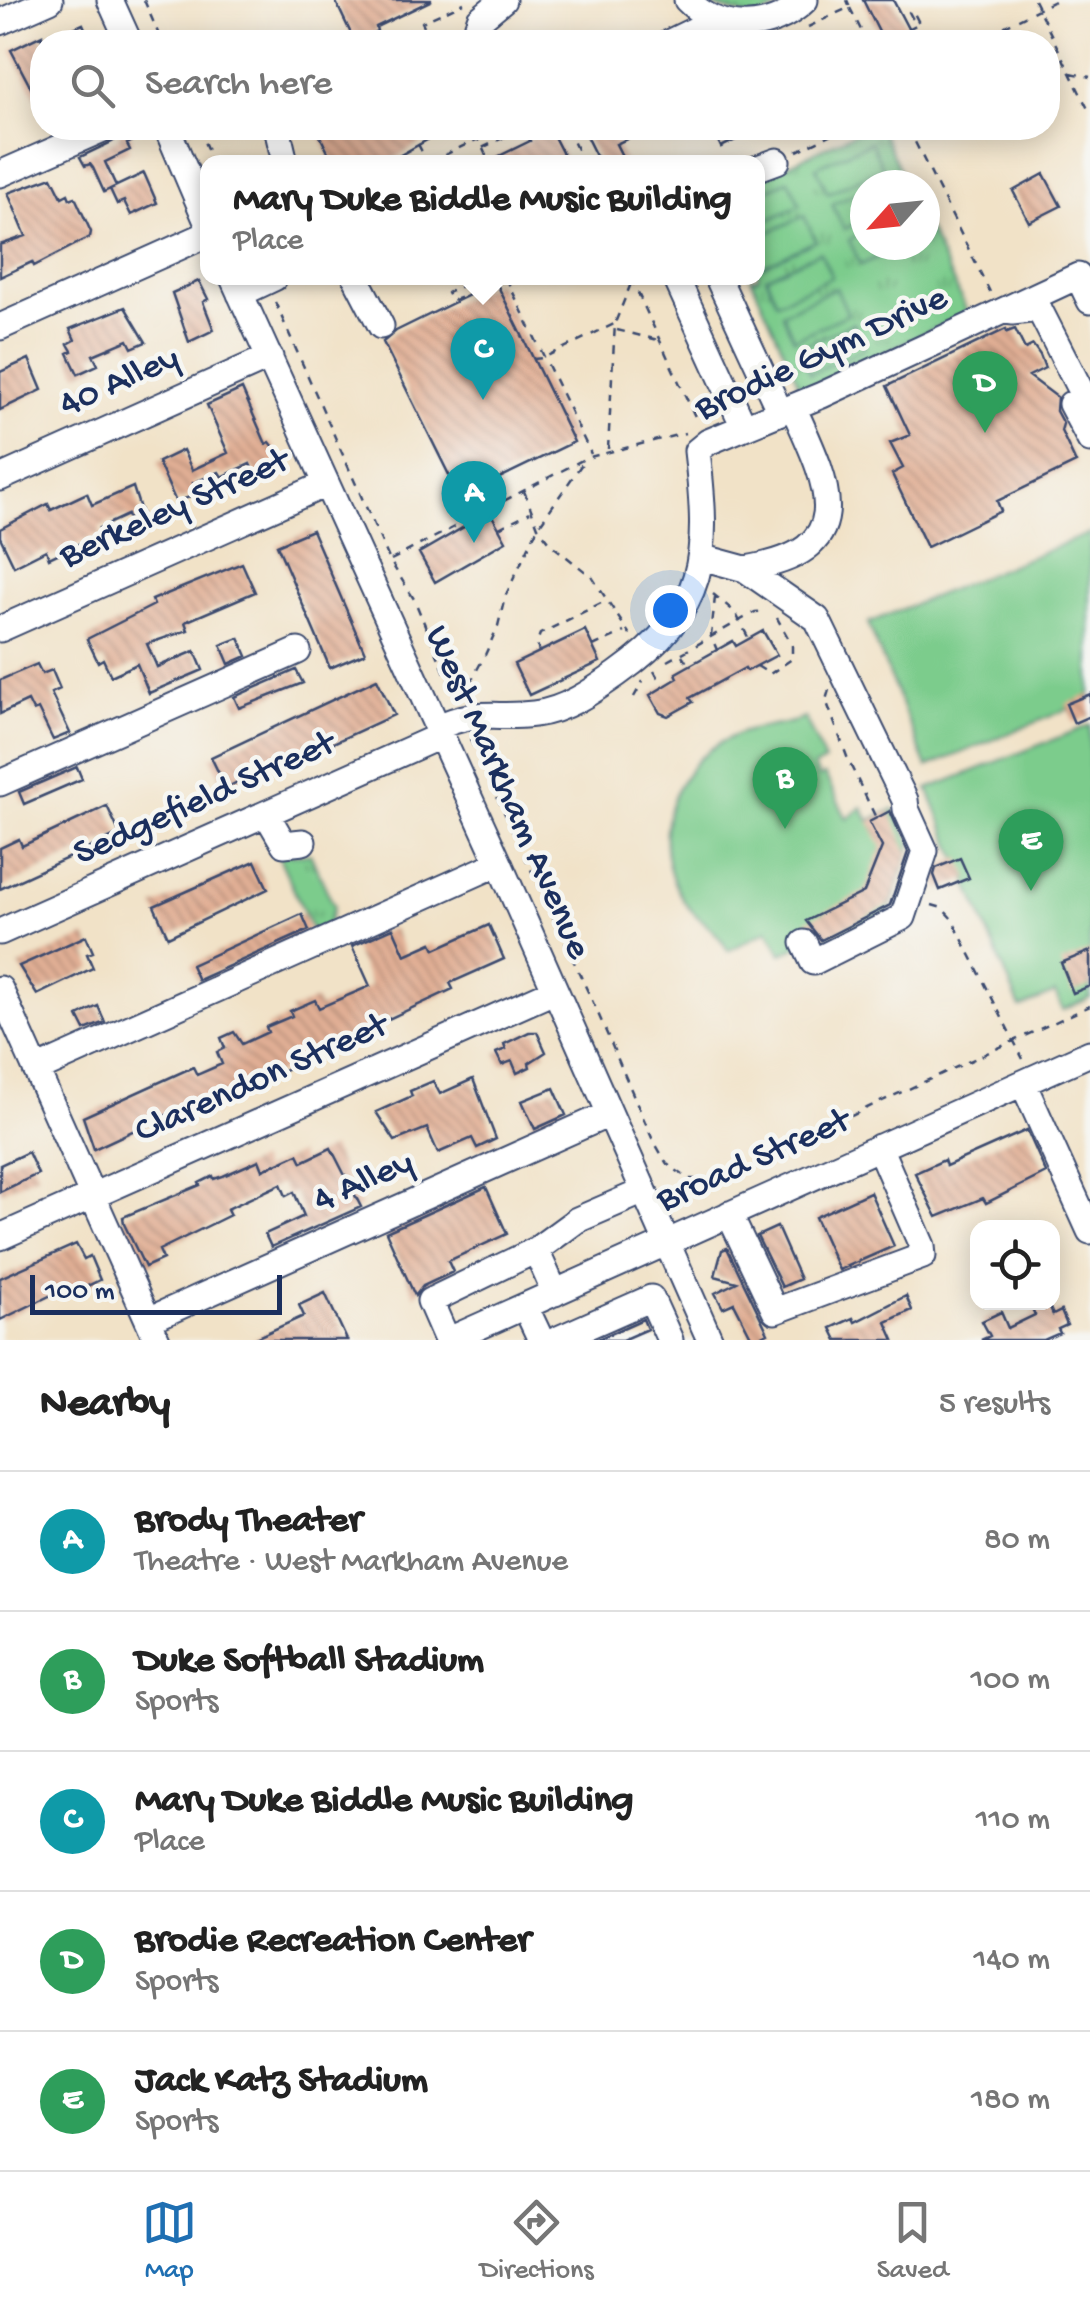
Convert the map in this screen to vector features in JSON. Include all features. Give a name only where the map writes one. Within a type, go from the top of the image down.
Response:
[{"type":"street","points":[[0,22],[50,0]]},
{"type":"street","points":[[110,0],[124,30]]},
{"type":"street","points":[[476,30],[480,19],[503,0]]},
{"type":"street","points":[[687,0],[703,14],[747,26],[770,22],[804,0]]},
{"type":"street","points":[[695,30],[722,22]]},
{"type":"street","points":[[0,174],[78,140]]},
{"type":"street","points":[[172,140],[200,205]]},
{"type":"street","points":[[0,326],[200,238]]},
{"type":"street","name":"Brodie Gym Drive","points":[[438,732],[460,710],[535,714],[570,703],[651,666],[665,636],[704,577],[705,535],[695,438],[744,427],[1078,276],[1090,301]]},
{"type":"street","points":[[360,285],[381,326]]},
{"type":"street","points":[[679,285],[744,427]]},
{"type":"street","points":[[704,577],[796,557],[813,545],[824,521],[826,500],[821,470],[722,285]]},
{"type":"street","name":"West Markham Avenue","points":[[236,286],[498,863],[707,1339]]},
{"type":"street","points":[[999,310],[1039,308],[1081,406],[1090,440]]},
{"type":"street","name":"40 Alley","points":[[0,478],[270,357]]},
{"type":"street","name":"Berkeley Street","points":[[0,630],[326,484]]},
{"type":"street","points":[[745,568],[811,613],[848,680],[925,852],[903,917],[813,962],[804,944]]},
{"type":"street","points":[[0,783],[298,651]]},
{"type":"street","name":"Sedgefield Street","points":[[0,932],[267,815],[438,732]]},
{"type":"street","points":[[267,815],[284,844],[303,842]]},
{"type":"street","points":[[36,1070],[498,863]]},
{"type":"street","points":[[0,990],[153,1330]]},
{"type":"street","name":"Clarendon Street","points":[[0,1237],[554,991]]},
{"type":"street","name":"Broad Street","points":[[448,1340],[490,1332],[526,1306],[879,1147],[1023,1072],[1090,1053]]},
{"type":"street","points":[[1023,1072],[1090,1231]]},
{"type":"street","name":"4 Alley","points":[[153,1330],[609,1114]]},
{"type":"street","points":[[729,1214],[771,1310],[780,1310],[923,1256],[879,1147]]},
{"type":"street","points":[[448,1340],[430,1301],[536,1250],[577,1220],[644,1191]]},
{"type":"street","points":[[536,1250],[556,1292]]},
{"type":"street","points":[[556,1340],[651,1298],[665,1338]]},
{"type":"street","points":[[526,1306],[542,1340]]},
{"type":"path","points":[[144,0],[157,30]]},
{"type":"path","points":[[426,30],[422,22],[470,0]]},
{"type":"path","points":[[846,0],[861,30]]},
{"type":"path","points":[[1034,0],[1049,30]]},
{"type":"path","points":[[1004,30],[1056,0]]},
{"type":"path","points":[[803,29],[850,7]]},
{"type":"path","points":[[908,30],[916,26],[910,12],[913,11],[922,30]]},
{"type":"path","points":[[1060,53],[1090,113]]},
{"type":"path","points":[[1069,72],[1090,77]]},
{"type":"path","points":[[443,155],[476,140]]},
{"type":"path","points":[[478,140],[485,155]]},
{"type":"path","points":[[482,148],[498,140]]},
{"type":"path","points":[[768,164],[819,140]]},
{"type":"path","points":[[914,140],[999,310]]},
{"type":"path","points":[[418,144],[424,155]]},
{"type":"path","points":[[272,285],[390,561],[414,599],[652,1138],[676,1172],[702,1181],[745,1170],[867,1108],[1090,1006]]},
{"type":"path","points":[[464,285],[446,293],[451,302],[475,292]]},
{"type":"path","points":[[509,285],[592,455]]},
{"type":"path","points":[[608,450],[615,323],[629,285]]},
{"type":"path","points":[[366,573],[592,455],[695,438],[634,285]]},
{"type":"path","points":[[533,358],[544,358],[615,323]]},
{"type":"path","points":[[616,330],[659,340]]},
{"type":"path","points":[[460,710],[538,526],[586,458]]},
{"type":"path","points":[[524,490],[538,526],[553,546],[592,577],[663,687]]},
{"type":"path","points":[[500,528],[532,512]]},
{"type":"path","points":[[704,577],[740,620],[749,639]]},
{"type":"path","points":[[704,577],[711,636],[717,650]]},
{"type":"path","points":[[539,652],[536,642],[540,634],[608,599]]},
{"type":"path","points":[[634,697],[651,666],[760,610],[771,612],[792,644],[794,655],[774,673],[766,674],[757,666]]},
{"type":"path","points":[[593,646],[626,631]]},
{"type":"path","points":[[682,653],[689,666]]},
{"type":"path","points":[[848,680],[827,692],[826,700],[849,762],[876,818]]},
{"type":"path","points":[[910,897],[942,908],[952,919],[1014,1042],[1023,1072]]},
{"type":"green space","points":[[693,0],[794,0],[756,19]]},
{"type":"green space","points":[[840,140],[886,140],[900,170],[850,170],[850,260],[940,260],[940,254],[968,313],[802,391],[754,285],[765,285],[765,176]]},
{"type":"green space","points":[[871,142],[883,168],[850,170],[850,183],[828,193],[816,167]]},
{"type":"green space","points":[[789,180],[800,205],[765,222],[765,191]]},
{"type":"green space","points":[[850,196],[850,226],[844,229],[832,204]]},
{"type":"green space","points":[[804,216],[816,241],[765,265],[765,234]]},
{"type":"green space","points":[[820,252],[832,277],[777,302],[766,277]]},
{"type":"green space","points":[[836,288],[848,314],[794,339],[782,313]]},
{"type":"green space","points":[[853,323],[865,348],[810,374],[798,348]]},
{"type":"green space","points":[[1090,533],[1090,700],[927,767],[868,623]]},
{"type":"green space","points":[[805,718],[825,761],[814,767],[819,777],[825,775],[847,819],[862,807],[869,821],[894,809],[911,843],[887,917],[821,951],[813,938],[782,954],[768,930],[728,951],[688,907],[672,877],[666,830],[670,807],[692,766],[710,750],[740,733]]},
{"type":"green space","points":[[1090,725],[1090,998],[1063,1010],[1055,993],[1020,1008],[928,789]]},
{"type":"green space","points":[[310,854],[334,906],[328,925],[313,932],[278,855]]},
{"type":"building","points":[[335,0],[432,0],[377,30],[349,30]]},
{"type":"building","points":[[863,0],[893,0],[909,30],[878,30]]},
{"type":"building","points":[[30,41],[30,86],[11,50]]},
{"type":"building","points":[[322,140],[427,140],[400,155],[330,155]]},
{"type":"building","points":[[556,140],[563,155],[501,155],[530,141]]},
{"type":"building","points":[[588,140],[624,140],[616,144],[622,155],[596,155]]},
{"type":"building","points":[[718,140],[736,140],[721,147]]},
{"type":"building","points":[[133,141],[127,144],[130,150],[105,162],[116,186],[104,192],[93,168],[90,164],[85,166],[80,157],[112,142]]},
{"type":"building","points":[[144,173],[157,203],[131,215],[124,201],[117,204],[110,189]]},
{"type":"building","points":[[1044,174],[1061,206],[1029,222],[1013,191]]},
{"type":"building","points":[[52,177],[62,197],[75,197],[90,237],[34,266],[32,262],[0,277],[0,245],[26,236],[8,193]]},
{"type":"building","points":[[199,281],[208,299],[203,302],[214,330],[189,342],[172,293]]},
{"type":"building","points":[[490,285],[497,285],[574,442],[460,497],[383,342],[396,331]]},
{"type":"building","points":[[125,307],[146,342],[132,348],[128,340],[93,355],[98,365],[78,374],[68,353],[72,351],[68,344],[75,340],[70,329]]},
{"type":"building","points":[[1006,329],[1015,329],[1025,349],[1033,345],[1040,355],[1045,368],[1029,376],[1057,397],[1061,431],[1076,463],[997,501],[1001,511],[927,547],[892,474],[903,468],[890,443],[910,435],[887,386]]},
{"type":"building","points":[[29,359],[42,390],[0,410],[0,372]]},
{"type":"building","points":[[242,389],[266,444],[270,442],[274,447],[281,468],[257,479],[250,464],[222,477],[219,472],[193,483],[198,494],[176,502],[158,462],[183,450],[192,470],[228,453],[207,405]]},
{"type":"building","points":[[133,487],[142,515],[129,521],[127,515],[99,528],[102,533],[49,558],[46,550],[14,566],[0,529],[48,504],[51,510],[87,493],[92,505]]},
{"type":"building","points":[[490,512],[506,541],[435,582],[419,553]]},
{"type":"building","points":[[312,530],[365,653],[330,668],[277,545]]},
{"type":"building","points":[[242,563],[255,592],[185,622],[188,630],[147,644],[157,667],[195,651],[203,670],[149,693],[137,664],[111,676],[103,659],[98,662],[87,639],[154,605],[152,600]]},
{"type":"building","points":[[585,630],[600,662],[529,695],[514,664]]},
{"type":"building","points":[[763,631],[777,655],[690,698],[693,702],[668,716],[660,713],[650,695],[678,678],[676,673],[733,641],[736,646]]},
{"type":"building","points":[[239,638],[247,656],[229,664],[221,645]]},
{"type":"building","points":[[37,664],[42,674],[52,670],[60,689],[51,693],[70,733],[53,740],[38,709],[33,711],[28,701],[0,714],[0,680]]},
{"type":"building","points":[[296,670],[303,683],[239,708],[234,697]]},
{"type":"building","points":[[377,679],[394,715],[292,762],[289,754],[226,788],[211,757]]},
{"type":"building","points":[[1090,694],[1090,716],[1074,723],[1066,704]]},
{"type":"building","points":[[77,767],[82,779],[24,804],[19,792]]},
{"type":"building","points":[[107,806],[120,834],[0,889],[0,848],[19,839],[22,846]]},
{"type":"building","points":[[890,811],[908,852],[890,905],[821,940],[806,921],[864,892],[882,847],[869,822]]},
{"type":"building","points":[[960,858],[969,878],[940,890],[934,875],[936,868]]},
{"type":"building","points":[[255,861],[268,889],[168,937],[154,906]]},
{"type":"building","points":[[302,914],[309,930],[198,980],[191,965]]},
{"type":"building","points":[[489,925],[504,959],[450,983],[453,989],[369,1028],[371,1032],[345,1044],[342,1038],[300,1057],[302,1062],[273,1075],[270,1069],[244,1080],[247,1087],[217,1101],[187,1114],[184,1107],[94,1149],[83,1117],[193,1067],[197,1075],[222,1064],[217,1052],[225,1048],[221,1038],[234,1032],[242,1044],[268,1032],[266,1027],[292,1016],[290,1011],[315,1000],[319,1008],[370,986],[352,946],[393,928],[405,955],[432,943],[435,949]]},
{"type":"building","points":[[86,936],[93,952],[87,954],[93,968],[37,995],[19,966]]},
{"type":"building","points":[[1090,951],[1090,986],[1073,993],[1061,963]]},
{"type":"building","points":[[98,1006],[105,1022],[85,1030],[78,1016]]},
{"type":"building","points":[[537,1032],[546,1052],[517,1073],[512,1061],[502,1065],[496,1053],[506,1049],[504,1044]]},
{"type":"building","points":[[473,1079],[496,1139],[477,1148],[472,1138],[438,1153],[427,1128],[395,1141],[376,1112],[412,1096],[410,1091],[433,1081],[440,1094]]},
{"type":"building","points":[[554,1088],[566,1115],[535,1129],[522,1101]]},
{"type":"building","points":[[1027,1130],[1046,1173],[986,1203],[983,1198],[937,1217],[915,1173],[944,1160],[946,1166]]},
{"type":"building","points":[[331,1148],[361,1207],[271,1247],[265,1234],[304,1216],[294,1192],[286,1196],[281,1184],[227,1209],[230,1215],[159,1250],[163,1259],[145,1267],[123,1217],[213,1176],[223,1176],[259,1160],[263,1170],[298,1154],[302,1162]]},
{"type":"building","points":[[28,1152],[38,1174],[0,1192],[0,1165]]},
{"type":"building","points":[[486,1187],[507,1234],[448,1261],[453,1272],[423,1286],[415,1296],[386,1232]]},
{"type":"building","points":[[870,1192],[894,1246],[839,1270],[815,1217]]},
{"type":"building","points":[[777,1227],[800,1279],[782,1287],[757,1236]]},
{"type":"building","points":[[76,1244],[84,1259],[90,1256],[100,1280],[71,1294],[68,1287],[0,1320],[0,1278]]},
{"type":"building","points":[[727,1248],[768,1333],[753,1340],[734,1303],[723,1308],[715,1293],[737,1282],[715,1276],[722,1250]]},
{"type":"building","points":[[325,1293],[347,1340],[251,1340],[304,1316],[299,1305]]},
{"type":"building","points":[[906,1296],[912,1310],[886,1322],[894,1340],[837,1340],[831,1328],[853,1318],[855,1322]]},
{"type":"building","points":[[1033,1310],[1051,1310],[1053,1315],[1061,1311],[1067,1325],[1044,1340],[981,1340],[990,1336],[982,1321],[1001,1312],[1008,1328],[1035,1315]]},
{"type":"building","points":[[643,1319],[647,1329],[622,1340],[596,1340]]},
{"type":"place","name":"Mary Duke Biddle Music Building","points":[[483,400]]},
{"type":"place","name":"Brodie Recreation Center","points":[[985,433]]},
{"type":"place","name":"Brody Theater","points":[[474,543]]},
{"type":"place","name":"Duke Softball Stadium","points":[[785,829]]},
{"type":"place","name":"Jack Katz Stadium","points":[[1031,891]]}]
